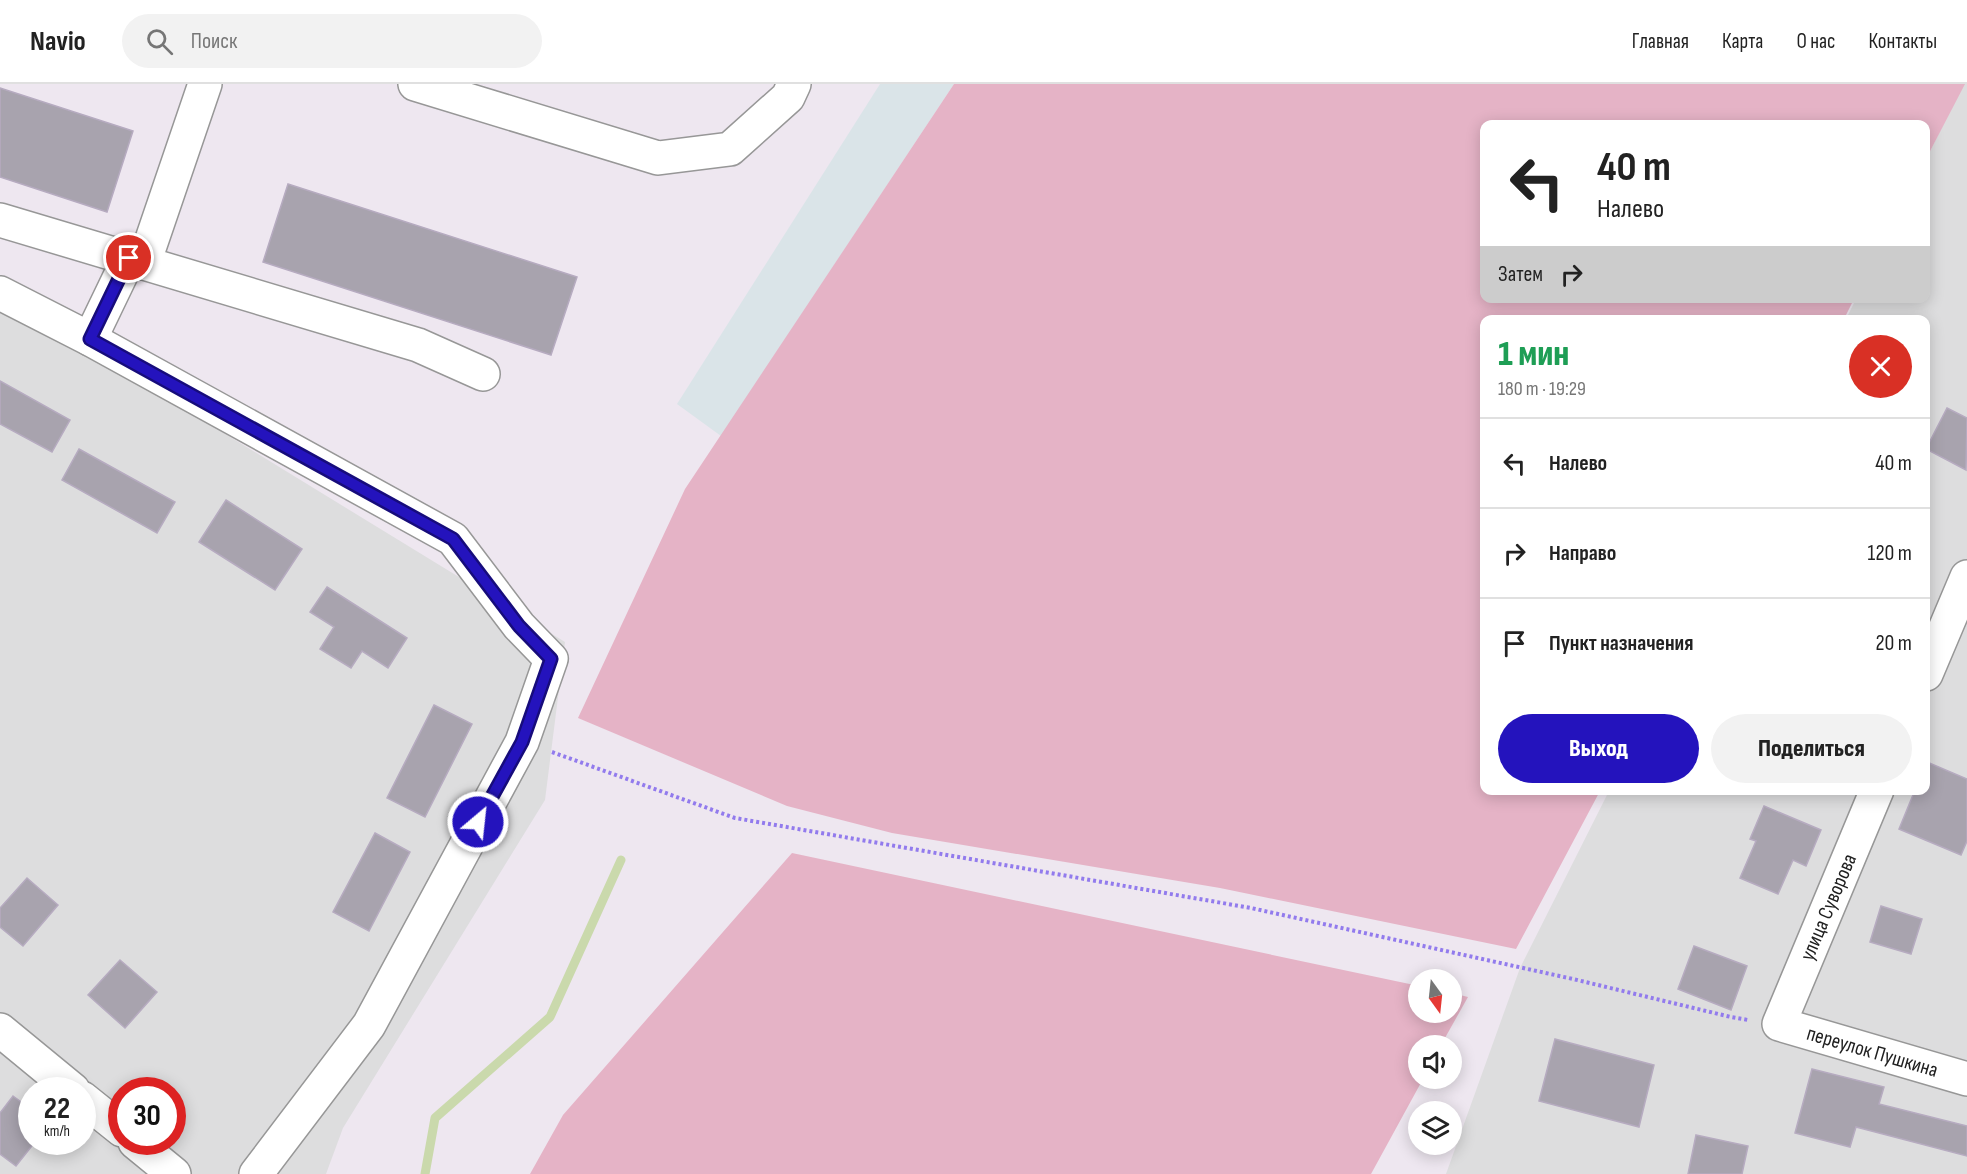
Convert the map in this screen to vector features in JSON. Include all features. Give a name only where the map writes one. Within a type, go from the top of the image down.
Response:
[{"type":"street","points":[[90,339],[136,260],[205,84]]},
{"type":"street","points":[[416,84],[476,93],[658,158],[730,150],[788,97],[794,84]]},
{"type":"street","points":[[0,220],[418,345],[483,374]]},
{"type":"street","points":[[0,293],[90,339],[453,539],[519,626],[551,659],[522,742],[369,1025],[256,1174]]},
{"type":"street","points":[[1930,665],[1967,577]]},
{"type":"street","name":"улица Суворова","points":[[1779,1024],[1875,795]]},
{"type":"street","name":"переулок Пушкина","points":[[1779,1024],[1967,1079]]},
{"type":"street","points":[[0,1030],[57,1077]]},
{"type":"street","points":[[96,1109],[108,1119]]},
{"type":"street","points":[[151,1155],[174,1174]]},
{"type":"path","points":[[522,742],[735,818],[1251,908],[1573,979],[1731,1017],[1779,1024]]},
{"type":"shaded area","points":[[880,84],[954,84],[721,436],[677,404]]},
{"type":"shaded area","points":[[954,84],[1965,84],[1930,151],[1930,120],[1480,120],[1480,303],[1852,303],[1846,315],[1480,315],[1480,795],[1598,795],[1516,949],[1220,888],[892,833],[787,806],[578,718],[685,489]]},
{"type":"shaded area","points":[[1964,84],[1967,84],[1967,1174],[1446,1174],[1453,1155],[1462,1155],[1462,1129],[1520,968],[1607,795],[1930,795],[1930,315],[1848,315],[1854,303],[1930,303],[1930,151]]},
{"type":"shaded area","points":[[0,296],[565,642],[545,800],[343,1128],[326,1174],[0,1174]]},
{"type":"shaded area","points":[[792,853],[1408,984],[1408,1023],[1453,1023],[1447,1035],[1408,1035],[1408,1089],[1418,1089],[1411,1101],[1408,1101],[1408,1106],[1371,1174],[530,1174],[563,1115]]},
{"type":"shaded area","points":[[1462,996],[1468,997],[1462,1008]]},
{"type":"building","points":[[0,88],[133,131],[107,212],[0,177]]},
{"type":"building","points":[[288,184],[577,277],[551,355],[263,262]]},
{"type":"building","points":[[0,381],[70,420],[52,452],[0,424]]},
{"type":"building","points":[[1947,408],[1967,418],[1966,470],[1930,451],[1930,441]]},
{"type":"building","points":[[79,449],[175,502],[157,533],[62,480]]},
{"type":"building","points":[[226,500],[302,549],[275,590],[199,542]]},
{"type":"building","points":[[327,587],[407,638],[388,668],[362,651],[351,668],[320,649],[334,627],[310,612]]},
{"type":"building","points":[[434,705],[472,724],[425,817],[387,798]]},
{"type":"building","points":[[1930,763],[1967,779],[1967,841],[1961,855],[1899,829],[1913,795],[1930,795]]},
{"type":"building","points":[[1764,806],[1821,830],[1806,866],[1793,860],[1778,894],[1740,878],[1756,841],[1750,839]]},
{"type":"building","points":[[375,833],[410,852],[369,931],[333,912]]},
{"type":"building","points":[[27,878],[58,905],[23,946],[0,927],[0,908]]},
{"type":"building","points":[[1881,906],[1922,919],[1911,954],[1870,942]]},
{"type":"building","points":[[1694,946],[1747,966],[1731,1010],[1678,989]]},
{"type":"building","points":[[120,960],[157,992],[125,1028],[88,995]]},
{"type":"building","points":[[1555,1039],[1654,1065],[1639,1127],[1539,1101]]},
{"type":"building","points":[[1812,1069],[1884,1087],[1879,1104],[1967,1126],[1967,1156],[1856,1127],[1850,1147],[1795,1133]]},
{"type":"building","points":[[13,1096],[18,1100],[18,1155],[25,1155],[16,1166],[0,1154],[0,1113]]},
{"type":"building","points":[[1696,1135],[1748,1146],[1742,1174],[1688,1174]]},
{"type":"waterway","points":[[425,1174],[435,1118],[550,1017],[621,860]]},
{"type":"route","points":[[129,258],[90,339],[453,539],[519,626],[551,659],[522,742],[478,822]]}]
